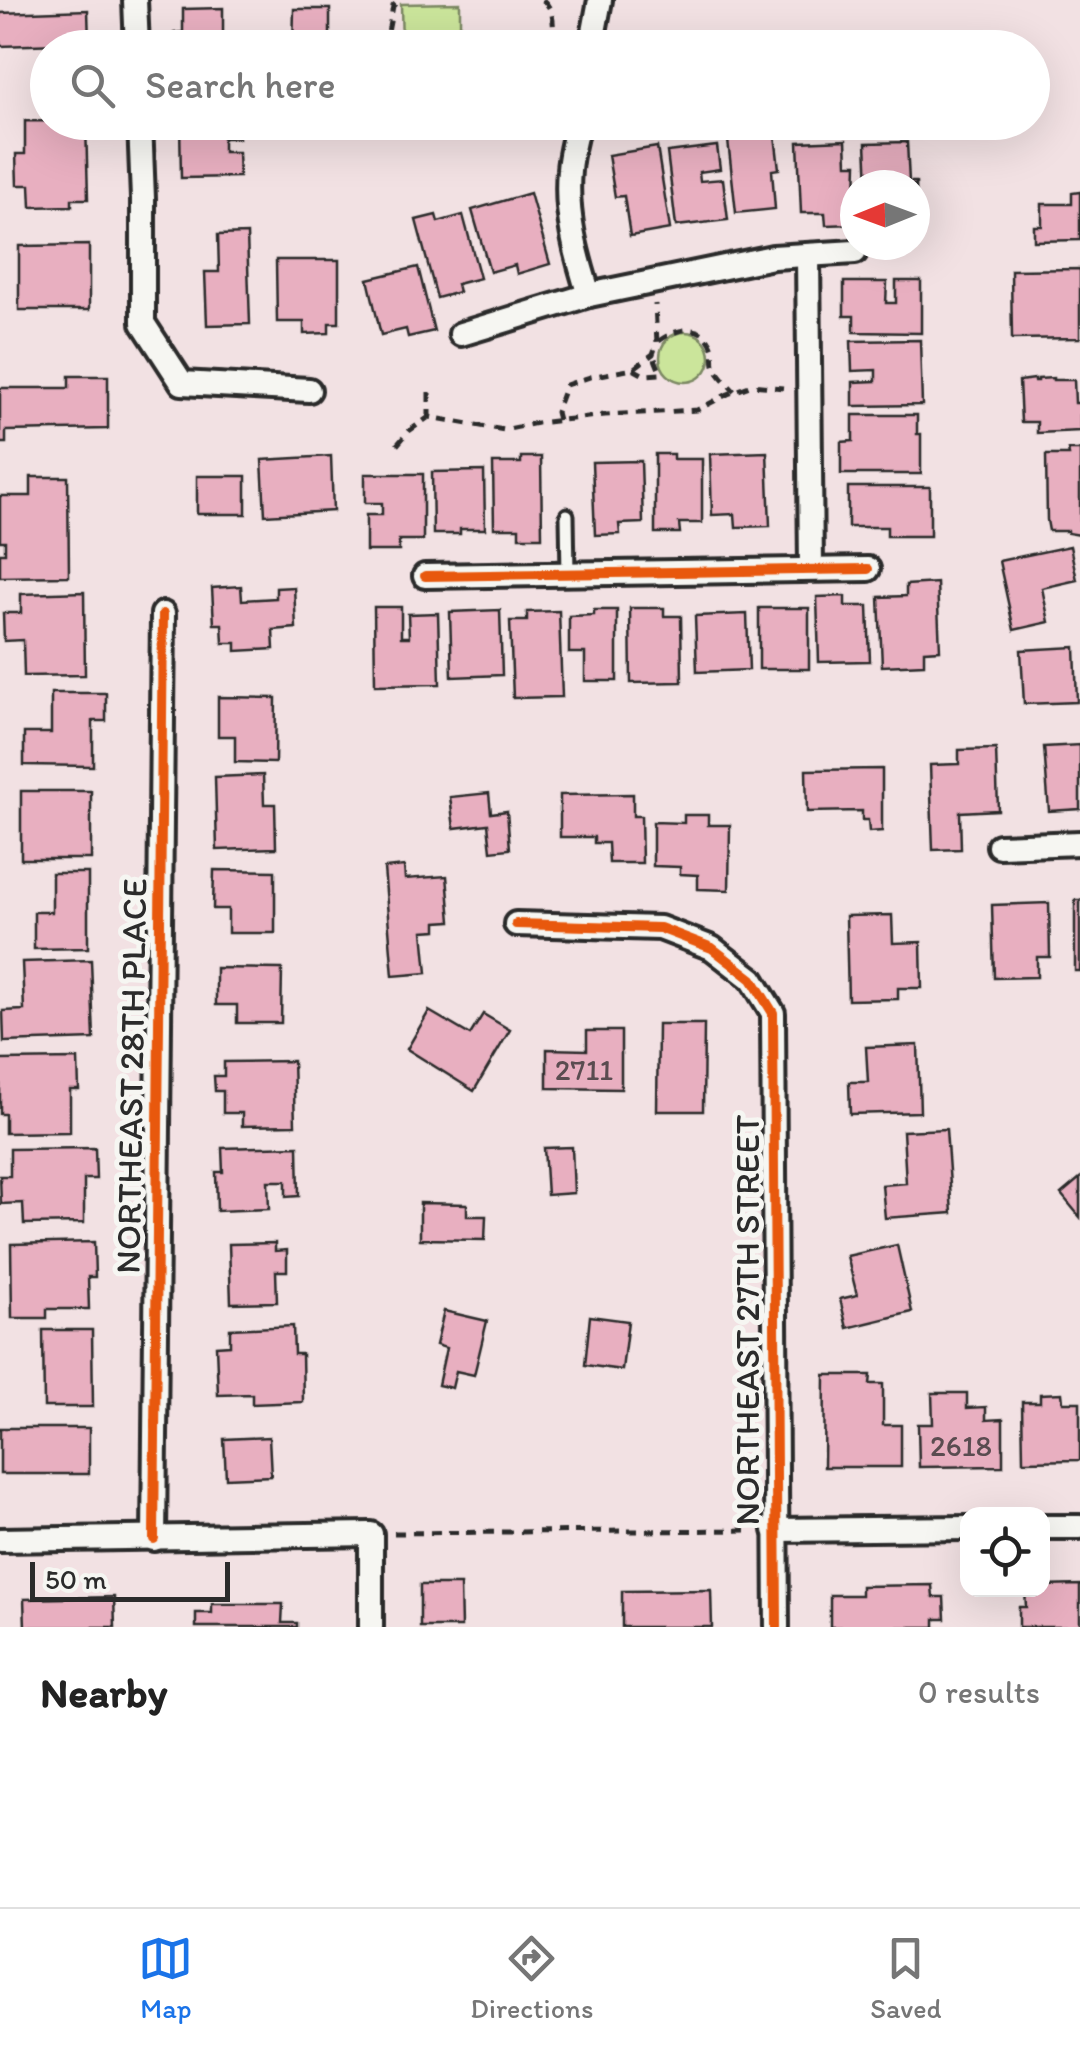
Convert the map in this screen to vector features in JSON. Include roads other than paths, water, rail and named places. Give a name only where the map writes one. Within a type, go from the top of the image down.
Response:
[{"type":"street","points":[[135,0],[136,30]]},
{"type":"street","points":[[594,30],[600,0]]},
{"type":"street","points":[[141,140],[143,323],[182,383],[309,390]]},
{"type":"street","points":[[575,140],[569,170],[569,211],[574,246],[589,295]]},
{"type":"street","points":[[461,334],[589,295],[773,257],[840,253]]},
{"type":"street","points":[[808,255],[811,569]]},
{"type":"street","points":[[425,576],[868,569]]},
{"type":"street","name":"NORTHEAST 28TH PLACE","points":[[154,1538],[163,614]]},
{"type":"street","points":[[999,846],[1080,843]]},
{"type":"street","name":"NORTHEAST 27TH STREET","points":[[516,924],[660,928],[712,948],[752,979],[773,1013],[777,1627]]},
{"type":"street","points":[[1050,1528],[1080,1527]]},
{"type":"street","points":[[775,1530],[960,1528]]},
{"type":"street","points":[[0,1540],[371,1534],[372,1627]]},
{"type":"lane","points":[[566,515],[568,574]]}]
